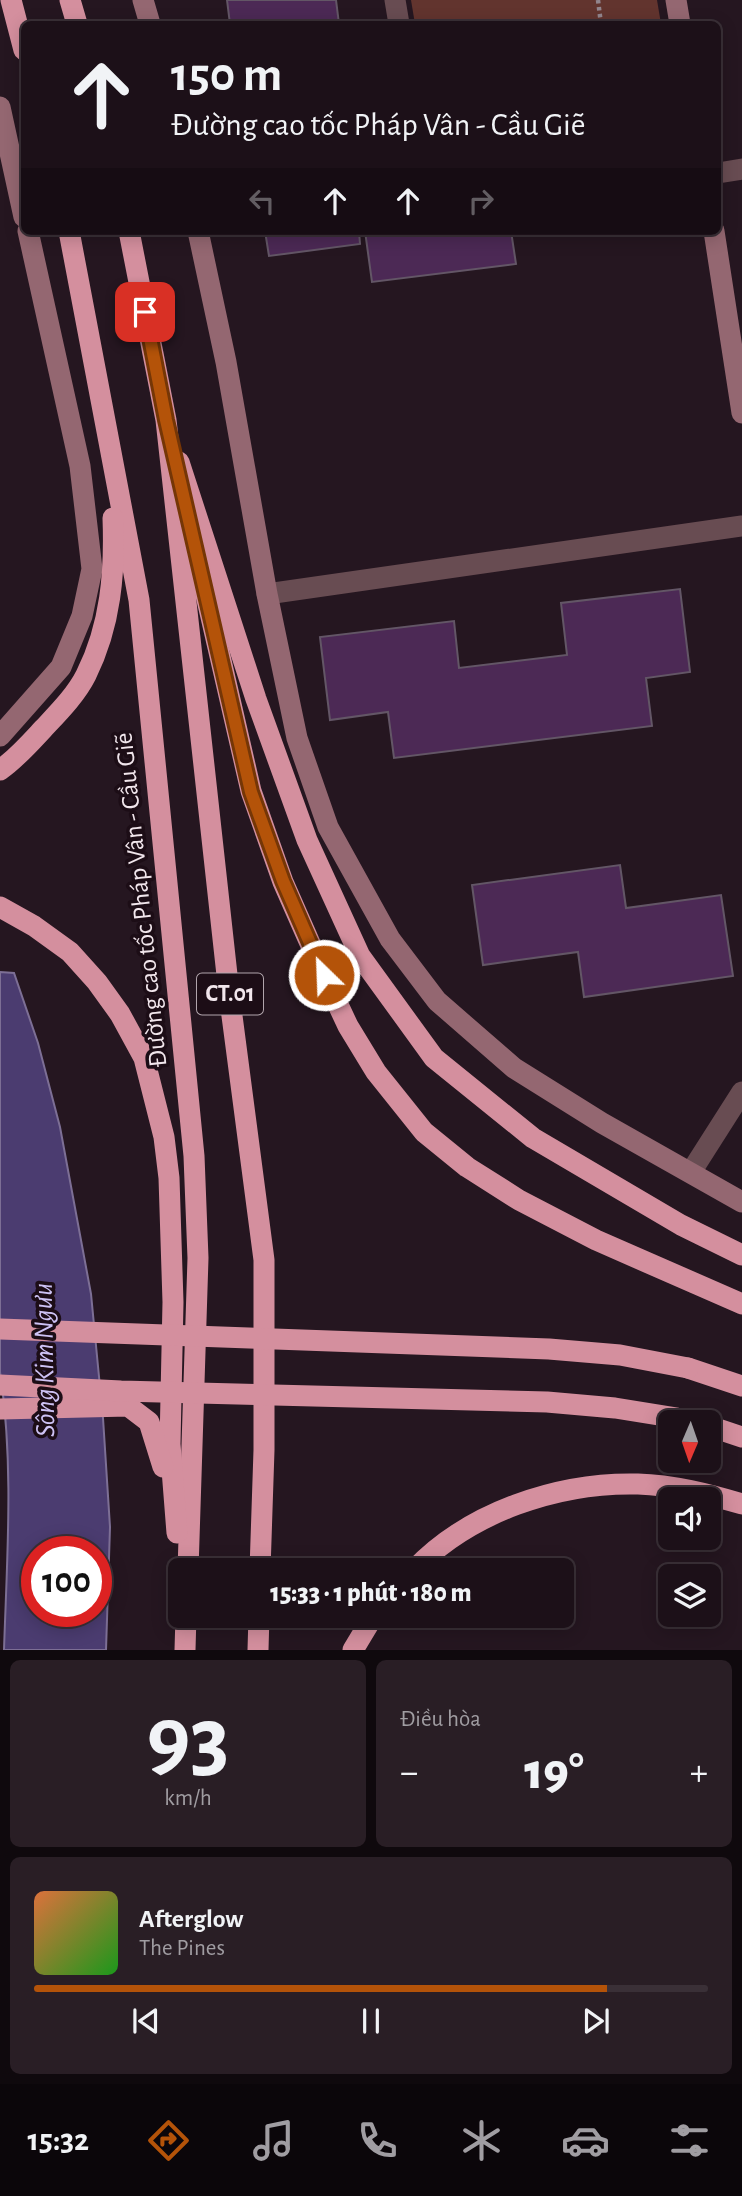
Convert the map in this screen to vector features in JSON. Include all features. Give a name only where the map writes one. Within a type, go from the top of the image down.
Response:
[{"type":"highway","points":[[11,0],[21,38]]},
{"type":"highway","points":[[70,0],[76,21]]},
{"type":"highway","name":"Đường cao tốc Pháp Vân - Cầu Giẽ","points":[[69,235],[139,600],[194,1156],[198,1258],[188,1558]]},
{"type":"highway","name":"CT.01","points":[[130,235],[166,420],[229,993],[264,1260],[264,1450],[260,1558]]},
{"type":"highway","points":[[166,420],[256,699],[307,840],[360,956],[434,1058],[533,1138],[681,1225],[742,1255]]},
{"type":"highway","points":[[166,420],[251,792],[283,881],[324,975],[348,1026],[376,1072],[424,1132],[477,1174],[519,1200],[596,1240],[742,1304]]},
{"type":"highway","points":[[0,770],[34,739],[63,707],[86,675],[101,636],[111,601],[114,564],[110,446]]},
{"type":"highway","points":[[0,907],[34,926],[70,952],[112,1003],[144,1058],[164,1137],[169,1178],[173,1302],[170,1444],[180,1558]]},
{"type":"highway","points":[[0,1329],[549,1349],[620,1355],[688,1368],[742,1386]]},
{"type":"highway","points":[[0,1385],[121,1391],[547,1402],[658,1415]]},
{"type":"highway","points":[[0,1409],[128,1406],[149,1422],[175,1504]]},
{"type":"highway","points":[[721,1430],[742,1437]]},
{"type":"highway","points":[[429,1558],[457,1535],[498,1513],[532,1499],[586,1487],[651,1485],[701,1491],[742,1504]]},
{"type":"highway","points":[[185,1650],[186,1628]]},
{"type":"highway","points":[[258,1650],[259,1628]]},
{"type":"highway","points":[[353,1650],[366,1628]]},
{"type":"street","points":[[143,0],[149,21]]},
{"type":"street","points":[[395,0],[398,21]]},
{"type":"street","points":[[676,0],[680,21]]},
{"type":"street","points":[[0,107],[21,203]]},
{"type":"street","points":[[721,172],[742,169]]},
{"type":"street","points":[[0,736],[61,667],[82,616],[92,569],[80,466],[29,235]]},
{"type":"street","points":[[199,235],[226,362],[267,594],[298,738],[328,827],[390,939],[437,1001],[514,1068],[602,1123],[742,1202]]},
{"type":"street","points":[[715,235],[742,413]]},
{"type":"street","points":[[267,594],[742,526]]},
{"type":"street","points":[[691,1172],[742,1092]]},
{"type":"path","points":[[598,0],[601,21]]},
{"type":"shaded area","points":[[411,0],[657,0],[660,21],[414,21]]},
{"type":"water","name":"Sông Kim Ngưu","points":[[0,972],[14,973],[38,1043],[60,1127],[91,1294],[110,1527],[110,1536],[21,1536],[21,1627],[107,1627],[106,1650],[4,1650],[8,1476],[0,1372]]},
{"type":"building","points":[[227,0],[336,0],[339,21],[230,21]]},
{"type":"building","points":[[266,235],[359,235],[360,244],[269,256]]},
{"type":"building","points":[[366,235],[512,235],[516,264],[372,282]]},
{"type":"building","points":[[680,589],[690,672],[646,678],[652,726],[394,758],[388,712],[330,720],[320,637],[454,621],[459,668],[567,655],[561,603]]},
{"type":"building","points":[[620,865],[626,908],[721,895],[733,976],[584,997],[578,952],[483,965],[472,885]]},
{"type":"route","points":[[145,312],[166,420],[251,792],[283,881],[324,975]]}]
